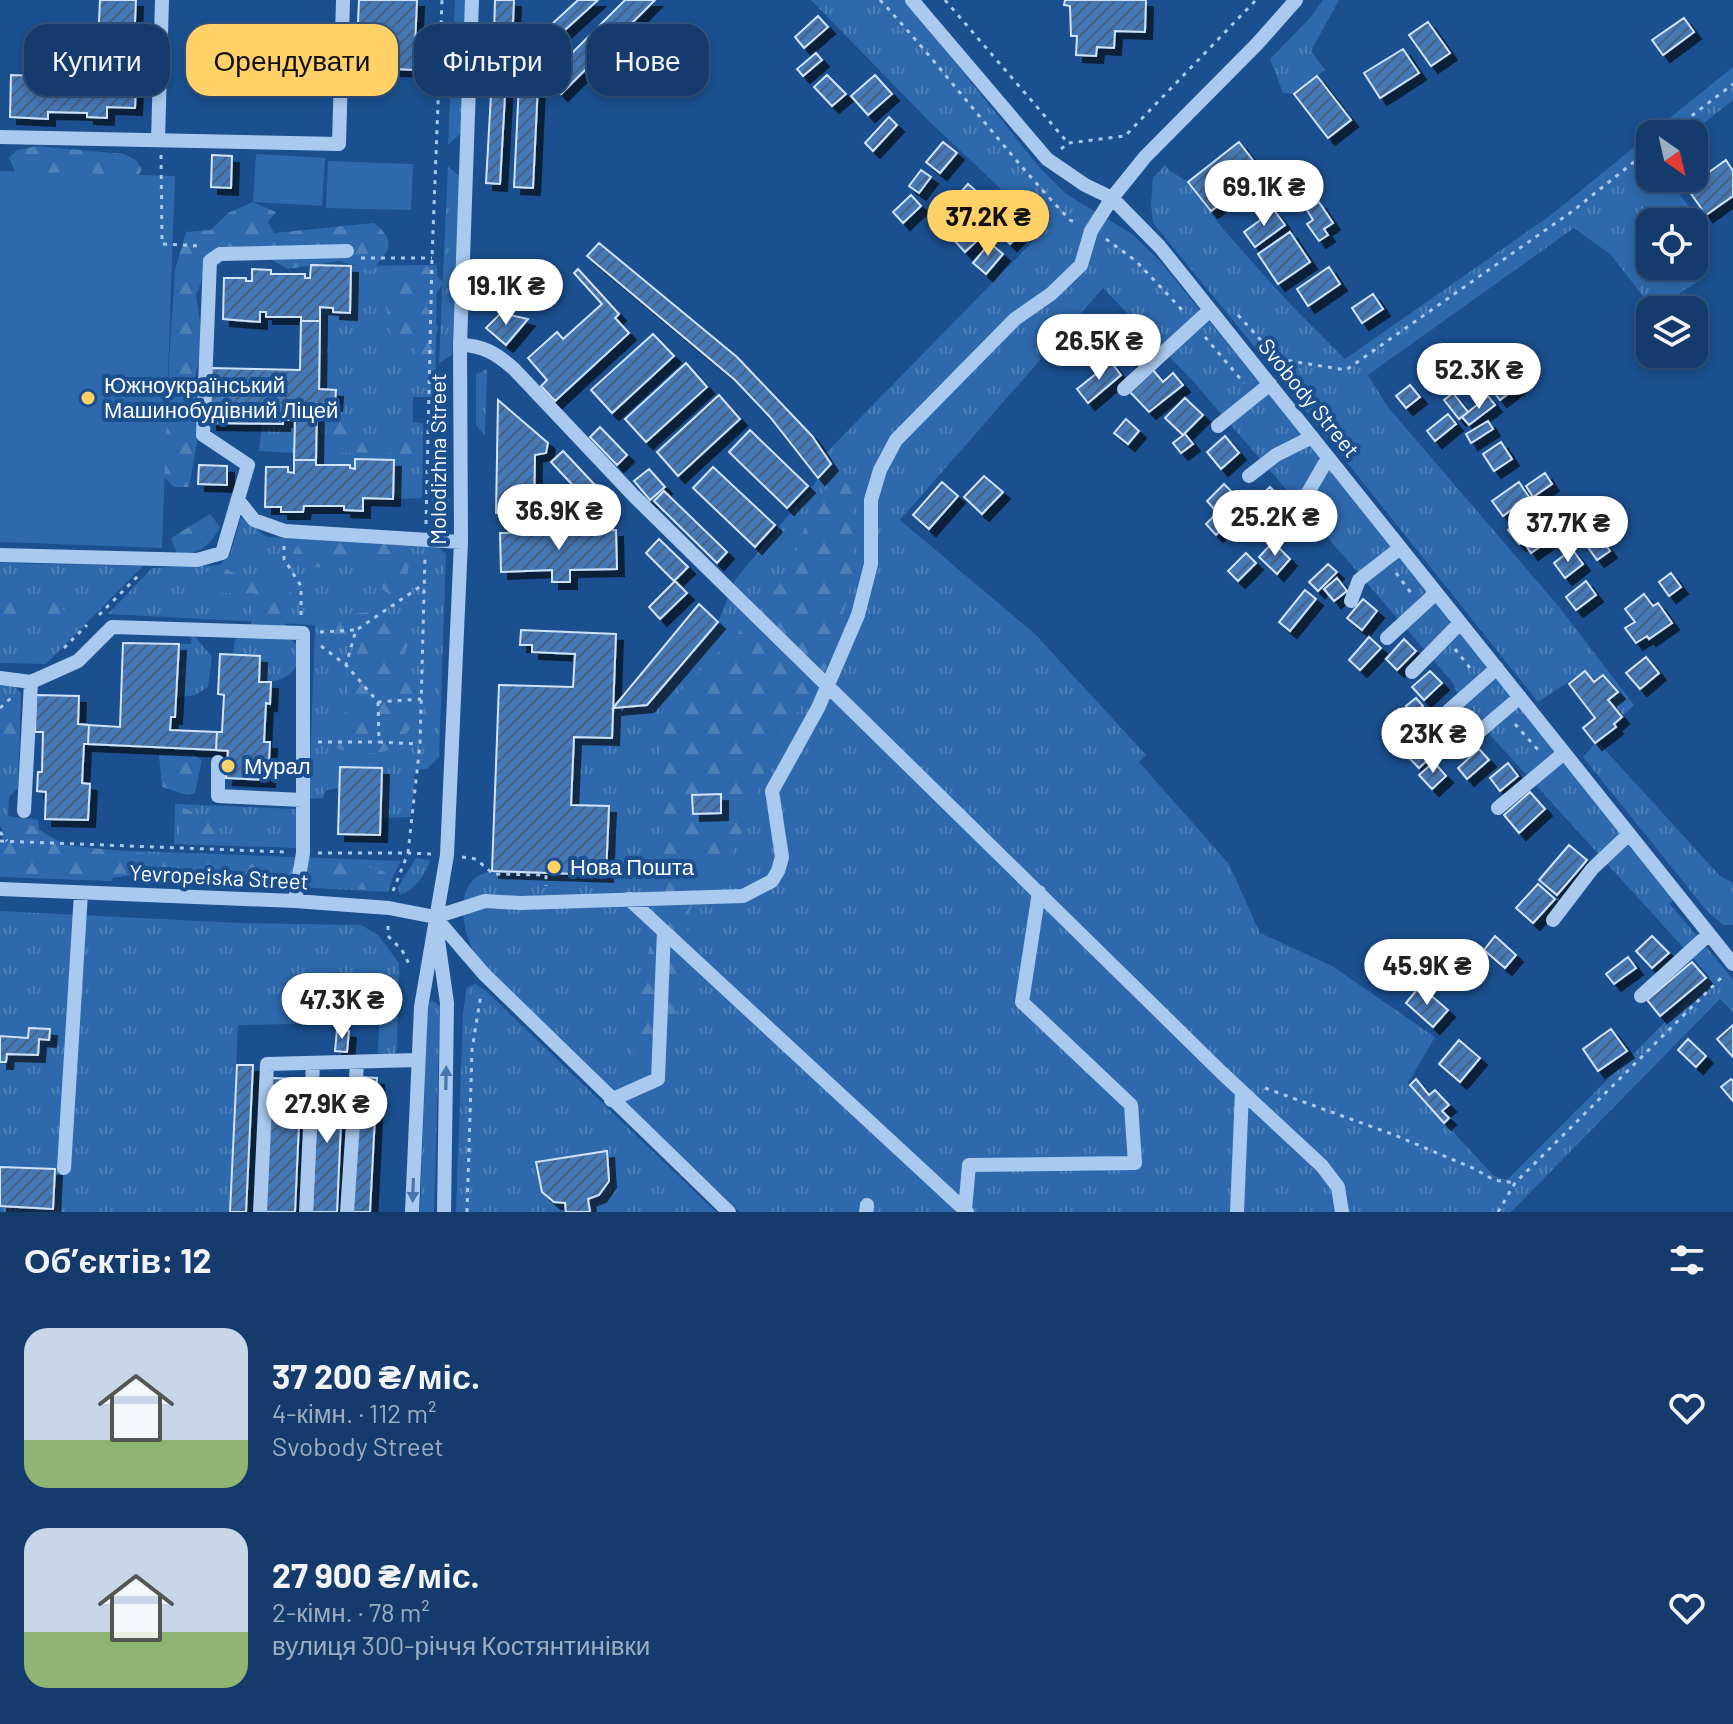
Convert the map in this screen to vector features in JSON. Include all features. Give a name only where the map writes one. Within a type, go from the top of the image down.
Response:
[{"type":"street","points":[[158,140],[162,0]]},
{"type":"street","points":[[0,137],[339,144],[343,0]]},
{"type":"street","name":"Molodizhna Street","points":[[412,1212],[421,1007],[447,855],[461,542],[460,345],[472,0]]},
{"type":"street","name":"Svobody Street","points":[[912,0],[1047,159],[1085,185],[1112,198],[1151,237],[1709,934],[1731,967]]},
{"type":"street","points":[[435,917],[485,901],[743,896],[772,881],[782,857],[772,791],[828,686],[858,615],[871,564],[871,500],[880,470],[896,440],[964,367],[1015,319],[1051,294],[1081,265],[1091,231],[1112,198],[1145,157],[1296,0]]},
{"type":"street","points":[[0,555],[155,561],[197,560],[222,553],[248,465],[203,435],[210,261],[220,254],[347,251]]},
{"type":"street","points":[[1124,389],[1210,310]]},
{"type":"street","points":[[460,345],[477,345],[497,355],[514,369],[634,496],[1242,1092],[1322,1166],[1338,1187],[1342,1212]]},
{"type":"street","points":[[1218,426],[1270,384]]},
{"type":"street","points":[[1249,476],[1276,455],[1312,437]]},
{"type":"street","points":[[1280,526],[1298,510],[1328,458]]},
{"type":"street","points":[[238,500],[254,520],[285,531],[461,542]]},
{"type":"street","points":[[1351,601],[1359,580],[1400,548]]},
{"type":"street","points":[[1387,638],[1436,593]]},
{"type":"street","points":[[1412,672],[1460,623]]},
{"type":"street","points":[[0,678],[31,682],[78,661],[112,627],[303,633],[303,853],[295,901]]},
{"type":"street","points":[[1446,713],[1497,668]]},
{"type":"street","points":[[24,811],[31,682]]},
{"type":"street","points":[[1459,749],[1520,697]]},
{"type":"street","points":[[1498,808],[1564,753]]},
{"type":"street","points":[[218,762],[218,796],[303,800]]},
{"type":"street","points":[[1553,920],[1592,869],[1629,834]]},
{"type":"street","name":"Yevropeiska Street","points":[[0,889],[295,901],[389,908],[435,917]]},
{"type":"street","points":[[966,1211],[969,1165],[1135,1163],[1131,1105],[1022,1002],[1039,892]]},
{"type":"street","points":[[64,1168],[81,893]]},
{"type":"street","points":[[629,899],[966,1211]]},
{"type":"street","points":[[435,917],[484,974],[729,1212]]},
{"type":"street","points":[[435,917],[447,1003],[444,1212]]},
{"type":"street","points":[[611,1100],[658,1079],[664,931]]},
{"type":"street","points":[[1641,996],[1709,934]]},
{"type":"street","points":[[260,1212],[267,1064],[418,1060]]},
{"type":"street","points":[[306,1212],[313,1063]]},
{"type":"street","points":[[347,1212],[357,1063]]},
{"type":"street","points":[[1237,1212],[1242,1092]]},
{"type":"path","points":[[410,964],[388,936],[389,908],[395,883],[408,853],[420,744],[442,0]]},
{"type":"path","points":[[945,0],[1068,143]]},
{"type":"path","points":[[1028,176],[1068,143],[1125,136],[1256,0]]},
{"type":"path","points":[[1686,120],[1733,84]]},
{"type":"path","points":[[1233,310],[1278,359],[1346,370],[1574,210],[1636,160]]},
{"type":"path","points":[[161,216],[161,239]]},
{"type":"path","points":[[285,531],[284,559],[301,586],[303,633]]},
{"type":"path","points":[[98,615],[155,561]]},
{"type":"path","points":[[303,633],[356,630],[424,584]]},
{"type":"path","points":[[64,648],[86,626]]},
{"type":"path","points":[[346,665],[356,630]]},
{"type":"path","points":[[303,633],[346,665],[378,702],[379,742]]},
{"type":"path","points":[[0,708],[31,682]]},
{"type":"path","points":[[378,702],[421,699]]},
{"type":"path","points":[[303,742],[420,744]]},
{"type":"path","points":[[0,832],[7,841]]},
{"type":"path","points":[[0,841],[303,853],[447,855],[476,859],[493,874],[546,875],[545,902]]},
{"type":"path","points":[[1498,1212],[1515,1183],[1731,967]]},
{"type":"path","points":[[467,1212],[472,1050],[484,974]]},
{"type":"path","points":[[1264,1088],[1392,1134],[1494,1180],[1515,1183]]},
{"type":"green space","points":[[455,0],[468,0],[467,24],[454,24]]},
{"type":"green space","points":[[811,0],[905,0],[1040,168],[1066,194],[1132,234],[1159,260],[1282,410],[1673,900],[1670,904],[1733,979],[1733,1012],[1720,999],[1511,1212],[740,1212],[501,984],[473,950],[466,933],[463,903],[465,893],[475,878],[492,871],[606,875],[609,807],[571,805],[574,737],[612,738],[613,708],[647,705],[718,622],[735,580],[830,465],[824,455],[1044,230],[930,122]],"holes":[[[1103,288],[1192,380],[1453,683],[1461,703],[1710,977],[1507,1180],[1494,1176],[1408,1083],[1435,1037],[1332,966],[1260,933],[1229,864],[1139,762],[1146,755],[1036,635],[900,520]]]},
{"type":"green space","points":[[1323,0],[1339,0],[1311,51],[1325,70],[1294,94],[1283,93],[1270,59]]},
{"type":"green space","points":[[1733,67],[1733,100],[1708,120],[1667,120]]},
{"type":"green space","points":[[450,96],[464,96],[463,131],[448,145]]},
{"type":"green space","points":[[1636,145],[1636,192],[1677,192],[1690,208],[1636,208],[1636,280],[1700,280],[1675,296],[1643,296],[1610,254],[1574,228],[1368,375],[1388,407],[1560,608],[1634,705],[1622,717],[1608,700],[1617,691],[1604,675],[1594,682],[1585,671],[1538,702],[1153,223],[1151,204],[1153,178],[1165,165],[1188,182],[1223,229],[1289,303],[1345,359],[1551,215]]},
{"type":"green space","points":[[37,146],[124,154],[136,160],[142,170],[128,189],[21,184],[9,158],[17,150]]},
{"type":"green space","points":[[256,154],[325,158],[322,206],[253,202]]},
{"type":"green space","points":[[328,161],[413,164],[411,210],[326,208]]},
{"type":"green space","points":[[448,166],[461,178],[452,355],[439,363]]},
{"type":"green space","points":[[0,171],[175,176],[162,548],[0,542]]},
{"type":"green space","points":[[253,202],[276,212],[268,222],[274,233],[374,223],[386,236],[388,247],[371,271],[340,261],[288,269],[266,257],[210,261],[196,295],[203,342],[195,378],[198,437],[189,487],[174,487],[162,475],[175,270],[186,232],[211,230],[228,213]]},
{"type":"green space","points":[[426,265],[444,283],[426,306],[438,327],[432,362],[421,373],[415,349],[390,335],[384,290],[395,276]]},
{"type":"green space","points":[[437,265],[435,397],[413,397],[413,422],[423,423],[422,498],[393,499],[394,460],[355,459],[355,469],[349,465],[316,465],[317,403],[335,403],[335,390],[319,389],[320,307],[333,308],[334,312],[350,312],[351,266]]},
{"type":"green space","points":[[487,369],[485,436],[476,425],[476,374]]},
{"type":"green space","points":[[344,417],[367,438],[410,430],[418,448],[409,457],[385,452],[329,453],[324,442],[328,425]]},
{"type":"green space","points":[[283,420],[295,420],[294,453],[259,451],[262,424],[282,424]]},
{"type":"green space","points":[[449,439],[449,517],[438,530],[431,531],[434,447]]},
{"type":"green space","points":[[843,481],[849,487],[853,500],[854,573],[830,663],[772,749],[755,802],[736,846],[692,905],[687,918],[689,972],[684,998],[642,1063],[633,1063],[634,1031],[659,895],[664,802],[659,726],[663,710],[763,606],[790,567],[814,504],[831,485]]},
{"type":"green space","points":[[210,514],[220,527],[213,539],[198,550],[177,555],[171,538]]},
{"type":"green space","points":[[241,517],[267,537],[436,545],[446,554],[439,757],[427,769],[415,770],[411,817],[381,818],[381,768],[340,767],[339,788],[326,790],[323,798],[309,799],[315,625],[108,614],[152,568],[220,565],[230,555]]},
{"type":"green space","points":[[402,540],[410,548],[409,569],[402,587],[392,596],[382,589],[388,561],[376,559],[312,567],[291,557],[296,547],[307,544]]},
{"type":"green space","points":[[0,563],[143,566],[46,664],[0,663]]},
{"type":"green space","points":[[220,566],[244,578],[287,580],[294,603],[281,635],[265,641],[251,628],[254,593],[218,593],[204,573]]},
{"type":"green space","points":[[0,598],[52,600],[66,612],[64,618],[4,628],[0,627]]},
{"type":"green space","points":[[382,611],[410,631],[403,669],[428,716],[412,727],[401,743],[383,752],[359,753],[336,748],[332,737],[349,705],[348,673],[360,646],[353,637],[323,632],[319,621],[323,616]]},
{"type":"green space","points":[[192,633],[212,657],[208,687],[195,695],[176,698],[179,644],[191,644]]},
{"type":"green space","points":[[249,633],[284,634],[301,648],[297,664],[289,675],[276,681],[259,682],[260,656],[233,655],[235,639]]},
{"type":"green space","points":[[0,681],[9,681],[21,693],[18,788],[9,797],[8,816],[38,820],[40,841],[8,838],[0,826]]},
{"type":"green space","points":[[0,713],[14,718],[20,740],[14,752],[0,754]]},
{"type":"green space","points":[[1597,741],[1720,876],[1733,883],[1733,925],[1723,925],[1706,910],[1583,757]]},
{"type":"green space","points":[[193,754],[202,760],[195,793],[187,795],[162,787],[159,755]]},
{"type":"green space","points":[[175,804],[296,809],[296,848],[174,844]]},
{"type":"green space","points":[[183,808],[206,819],[219,841],[179,841]]},
{"type":"green space","points":[[1,819],[24,821],[65,845],[155,855],[172,869],[105,879],[1,875]]},
{"type":"green space","points":[[0,846],[401,861],[388,892],[209,882],[203,876],[116,874],[111,881],[0,877]]},
{"type":"green space","points":[[206,856],[260,864],[351,864],[385,872],[384,884],[374,890],[339,888],[294,878],[266,877],[241,883],[198,869],[194,858]]},
{"type":"green space","points":[[416,858],[430,860],[419,881],[400,895],[398,887]]},
{"type":"green space","points":[[0,911],[241,923],[361,925],[378,935],[399,963],[397,1050],[393,1055],[378,1053],[379,1022],[238,1025],[230,1212],[0,1212]]},
{"type":"green space","points":[[475,984],[486,991],[716,1212],[456,1212],[463,1012],[467,987]]},
{"type":"green space","points":[[433,1001],[440,1006],[434,1212],[420,1212],[428,1002]]},
{"type":"building","points":[[100,0],[136,0],[135,24],[99,24]]},
{"type":"building","points":[[359,0],[417,0],[414,70],[398,69],[398,24],[358,24]]},
{"type":"building","points":[[495,0],[514,0],[513,24],[494,24]]},
{"type":"building","points":[[578,0],[598,0],[571,25],[552,24]]},
{"type":"building","points":[[625,0],[655,0],[631,24],[601,24]]},
{"type":"building","points":[[1065,0],[1146,0],[1145,32],[1115,31],[1114,48],[1097,47],[1096,56],[1076,55],[1077,36],[1071,36],[1070,6],[1064,5]]},
{"type":"building","points":[[818,16],[828,27],[804,48],[795,37]]},
{"type":"building","points":[[1684,18],[1694,32],[1663,55],[1652,40]]},
{"type":"building","points":[[1428,22],[1450,53],[1431,66],[1409,35]]},
{"type":"building","points":[[587,38],[587,68],[571,84],[571,54]]},
{"type":"building","points":[[1403,49],[1419,73],[1380,98],[1364,73]]},
{"type":"building","points":[[816,53],[822,60],[803,76],[797,69]]},
{"type":"building","points":[[11,75],[24,75],[24,96],[136,96],[135,108],[107,107],[107,118],[87,117],[87,113],[48,112],[48,119],[10,117]]},
{"type":"building","points":[[827,75],[846,94],[832,106],[814,87]]},
{"type":"building","points":[[875,75],[892,94],[868,115],[851,96]]},
{"type":"building","points":[[1317,76],[1351,120],[1328,138],[1294,94]]},
{"type":"building","points":[[491,96],[505,96],[500,184],[486,183]]},
{"type":"building","points":[[518,96],[537,96],[533,188],[514,187]]},
{"type":"building","points":[[889,117],[897,125],[873,151],[865,143]]},
{"type":"building","points":[[943,142],[957,153],[940,173],[926,162]]},
{"type":"building","points":[[1239,142],[1262,172],[1211,211],[1188,182]]},
{"type":"building","points":[[212,155],[232,156],[231,188],[211,187]]},
{"type":"building","points":[[1726,160],[1733,171],[1733,196],[1708,214],[1708,208],[1701,208],[1690,192],[1708,192],[1708,173]]},
{"type":"building","points":[[921,170],[931,177],[919,193],[909,186]]},
{"type":"building","points":[[968,184],[992,205],[974,226],[950,204]]},
{"type":"building","points":[[911,195],[921,206],[903,223],[893,212]]},
{"type":"building","points":[[1319,202],[1333,223],[1324,229],[1328,235],[1319,241],[1307,224],[1313,220],[1307,210]]},
{"type":"building","points":[[1274,210],[1285,225],[1255,247],[1244,232]]},
{"type":"building","points":[[1015,214],[1027,227],[1010,244],[998,232]]},
{"type":"building","points":[[968,225],[980,238],[965,252],[953,239]]},
{"type":"building","points":[[1290,232],[1310,262],[1278,284],[1258,254]]},
{"type":"building","points":[[599,243],[737,357],[812,436],[831,464],[818,478],[770,417],[735,380],[587,256]]},
{"type":"building","points":[[990,243],[1003,254],[986,274],[973,263]]},
{"type":"building","points":[[311,265],[351,266],[350,313],[320,307],[320,321],[301,321],[301,317],[266,317],[266,312],[260,312],[260,322],[223,319],[224,278],[252,281],[252,269],[271,270],[271,274],[305,274],[305,278],[310,278]]},
{"type":"building","points":[[1329,267],[1340,284],[1308,306],[1297,289]]},
{"type":"building","points":[[578,269],[619,314],[615,318],[629,333],[555,401],[541,386],[547,380],[528,358],[557,332],[563,339],[602,304],[574,273]]},
{"type":"building","points":[[1373,294],[1383,309],[1362,323],[1352,308]]},
{"type":"building","points":[[501,313],[528,319],[506,345],[486,328]]},
{"type":"building","points":[[301,321],[320,321],[319,389],[336,390],[335,404],[317,403],[316,460],[294,460],[295,420],[283,420],[283,424],[210,423],[211,368],[300,370]]},
{"type":"building","points":[[1132,326],[1149,345],[1132,362],[1114,343]]},
{"type":"building","points":[[653,334],[674,356],[612,413],[591,390]]},
{"type":"building","points":[[1111,362],[1121,375],[1088,403],[1077,389]]},
{"type":"building","points":[[686,363],[707,387],[646,442],[625,419]]},
{"type":"building","points":[[1153,370],[1163,382],[1173,373],[1183,385],[1149,412],[1130,392]]},
{"type":"building","points":[[1511,376],[1518,386],[1500,400],[1492,390]]},
{"type":"building","points":[[1410,385],[1420,397],[1406,408],[1396,396]]},
{"type":"building","points":[[1453,393],[1468,412],[1459,419],[1444,400]]},
{"type":"building","points":[[719,395],[740,419],[678,476],[657,452]]},
{"type":"building","points":[[1488,396],[1495,405],[1469,425],[1462,417]]},
{"type":"building","points":[[1185,398],[1203,415],[1183,435],[1165,418]]},
{"type":"building","points":[[498,400],[548,443],[546,453],[535,455],[534,514],[496,513]]},
{"type":"building","points":[[1448,414],[1456,424],[1435,441],[1427,431]]},
{"type":"building","points":[[1126,419],[1139,431],[1128,444],[1114,433]]},
{"type":"building","points":[[1488,421],[1493,429],[1471,443],[1466,434]]},
{"type":"building","points":[[600,427],[627,455],[617,465],[590,437]]},
{"type":"building","points":[[750,430],[808,486],[787,508],[729,452]]},
{"type":"building","points":[[1185,434],[1193,444],[1181,453],[1173,443]]},
{"type":"building","points":[[1225,436],[1239,453],[1221,469],[1207,452]]},
{"type":"building","points":[[1501,442],[1512,459],[1494,471],[1483,454]]},
{"type":"building","points":[[563,451],[594,484],[582,495],[551,462]]},
{"type":"building","points":[[355,459],[394,460],[393,499],[363,498],[363,511],[344,510],[344,506],[304,506],[303,512],[281,512],[281,507],[265,507],[266,467],[288,467],[288,472],[294,473],[294,460],[316,460],[316,465],[350,465],[355,469]]},
{"type":"building","points":[[199,465],[227,466],[227,485],[198,484]]},
{"type":"building","points":[[713,467],[775,525],[755,547],[693,488]]},
{"type":"building","points":[[649,469],[665,487],[650,500],[634,481]]},
{"type":"building","points":[[1545,473],[1552,484],[1533,497],[1526,486]]},
{"type":"building","points":[[984,476],[1003,492],[982,514],[964,497]]},
{"type":"building","points":[[942,482],[958,496],[929,529],[913,515]]},
{"type":"building","points":[[1519,482],[1529,497],[1503,516],[1492,501]]},
{"type":"building","points":[[1224,484],[1231,491],[1214,509],[1207,501]]},
{"type":"building","points":[[1270,487],[1283,500],[1257,524],[1245,510]]},
{"type":"building","points":[[664,491],[727,552],[717,563],[654,501]]},
{"type":"building","points":[[553,507],[577,507],[577,516],[553,516]]},
{"type":"building","points":[[1532,511],[1543,525],[1519,544],[1508,530]]},
{"type":"building","points":[[1218,512],[1228,523],[1216,535],[1206,524]]},
{"type":"building","points":[[1549,527],[1555,536],[1531,553],[1525,544]]},
{"type":"building","points":[[616,530],[617,569],[570,570],[570,582],[552,582],[552,570],[501,572],[500,533]]},
{"type":"building","points":[[1598,534],[1610,551],[1597,560],[1585,543]]},
{"type":"building","points":[[659,539],[688,567],[674,581],[646,553]]},
{"type":"building","points":[[1273,542],[1290,559],[1277,574],[1259,557]]},
{"type":"building","points":[[1572,549],[1583,564],[1565,578],[1554,563]]},
{"type":"building","points":[[1246,553],[1256,563],[1238,581],[1228,571]]},
{"type":"building","points":[[1328,564],[1337,572],[1318,591],[1309,582]]},
{"type":"building","points":[[1671,573],[1681,587],[1669,596],[1659,582]]},
{"type":"building","points":[[1337,578],[1347,591],[1334,601],[1324,589]]},
{"type":"building","points":[[675,581],[687,593],[660,619],[649,607]]},
{"type":"building","points":[[1586,581],[1596,595],[1576,610],[1566,597]]},
{"type":"building","points":[[1305,590],[1316,599],[1290,631],[1279,622]]},
{"type":"building","points":[[1644,594],[1653,606],[1658,603],[1672,623],[1649,639],[1647,636],[1636,643],[1625,628],[1635,622],[1625,609]]},
{"type":"building","points":[[1363,599],[1377,611],[1362,630],[1347,618]]},
{"type":"building","points":[[699,604],[718,622],[647,705],[613,708]]},
{"type":"building","points":[[521,630],[616,634],[612,738],[574,737],[571,805],[609,806],[606,875],[492,871],[499,685],[573,687],[575,654],[532,652],[532,645],[520,645]]},
{"type":"building","points":[[1369,637],[1381,648],[1360,670],[1349,660]]},
{"type":"building","points":[[1404,639],[1416,651],[1397,670],[1386,659]]},
{"type":"building","points":[[123,643],[179,644],[175,717],[171,717],[170,730],[217,732],[216,750],[88,744],[89,725],[120,727]]},
{"type":"building","points":[[220,654],[260,656],[259,682],[271,682],[270,704],[266,703],[264,742],[270,742],[268,780],[226,778],[228,751],[216,750],[217,732],[222,732],[224,695],[218,694]]},
{"type":"building","points":[[1646,657],[1659,673],[1640,689],[1626,673]]},
{"type":"building","points":[[1430,671],[1442,683],[1424,700],[1412,687]]},
{"type":"building","points":[[1585,671],[1594,682],[1603,675],[1618,692],[1608,700],[1622,717],[1614,724],[1616,727],[1595,743],[1583,728],[1595,718],[1569,684]]},
{"type":"building","points":[[36,695],[79,696],[78,724],[89,725],[88,744],[84,744],[82,783],[90,784],[88,820],[45,819],[46,792],[37,791],[38,772],[42,772],[43,732],[35,732]]},
{"type":"building","points":[[1416,698],[1423,706],[1412,715],[1406,706]]},
{"type":"building","points":[[1399,709],[1407,718],[1401,724],[1392,716]]},
{"type":"building","points":[[1421,747],[1431,757],[1419,768],[1410,759]]},
{"type":"building","points":[[1479,749],[1489,760],[1467,779],[1458,768]]},
{"type":"building","points":[[1434,762],[1446,776],[1432,789],[1419,775]]},
{"type":"building","points":[[1508,763],[1518,776],[1500,791],[1490,778]]},
{"type":"building","points":[[340,767],[382,768],[380,835],[338,834]]},
{"type":"building","points":[[1530,792],[1545,809],[1519,833],[1504,815]]},
{"type":"building","points":[[721,794],[721,813],[693,814],[692,795]]},
{"type":"building","points":[[1569,845],[1587,860],[1557,895],[1539,880]]},
{"type":"building","points":[[1538,884],[1555,899],[1533,923],[1516,908]]},
{"type":"building","points":[[1495,936],[1516,955],[1505,968],[1484,950]]},
{"type":"building","points":[[1652,936],[1669,953],[1652,968],[1636,951]]},
{"type":"building","points":[[1628,957],[1636,968],[1614,984],[1606,974]]},
{"type":"building","points":[[1692,962],[1706,978],[1660,1016],[1647,1000]]},
{"type":"building","points":[[1420,986],[1448,1010],[1433,1027],[1406,1003]]},
{"type":"building","points":[[1733,1025],[1733,1057],[1717,1039]]},
{"type":"building","points":[[29,1028],[50,1029],[49,1040],[39,1039],[38,1055],[7,1054],[6,1062],[0,1062],[0,1036],[28,1038]]},
{"type":"building","points":[[1611,1029],[1627,1051],[1598,1071],[1583,1049]]},
{"type":"building","points":[[337,1030],[349,1031],[347,1052],[335,1051]]},
{"type":"building","points":[[1688,1039],[1706,1056],[1696,1067],[1678,1050]]},
{"type":"building","points":[[1459,1040],[1480,1058],[1460,1082],[1439,1064]]},
{"type":"building","points":[[237,1065],[253,1065],[246,1212],[230,1212]]},
{"type":"building","points":[[359,1077],[377,1078],[370,1212],[352,1212]]},
{"type":"building","points":[[271,1078],[301,1079],[295,1212],[265,1212]]},
{"type":"building","points":[[318,1078],[343,1079],[337,1212],[312,1212]]},
{"type":"building","points":[[1416,1079],[1429,1095],[1435,1090],[1449,1105],[1442,1111],[1449,1118],[1444,1123],[1410,1085]]},
{"type":"building","points":[[1731,1079],[1733,1081],[1733,1101],[1721,1087]]},
{"type":"building","points":[[607,1151],[609,1181],[599,1195],[588,1199],[590,1212],[566,1212],[565,1203],[554,1202],[542,1192],[536,1162]]},
{"type":"building","points":[[0,1167],[55,1169],[53,1209],[0,1206]]},
{"type":"place","name":"Южноукраїнський Машинобудівний Ліцей","points":[[88,398]]},
{"type":"place","name":"Мурал","points":[[228,766]]},
{"type":"place","name":"Нова Пошта","points":[[554,867]]}]
